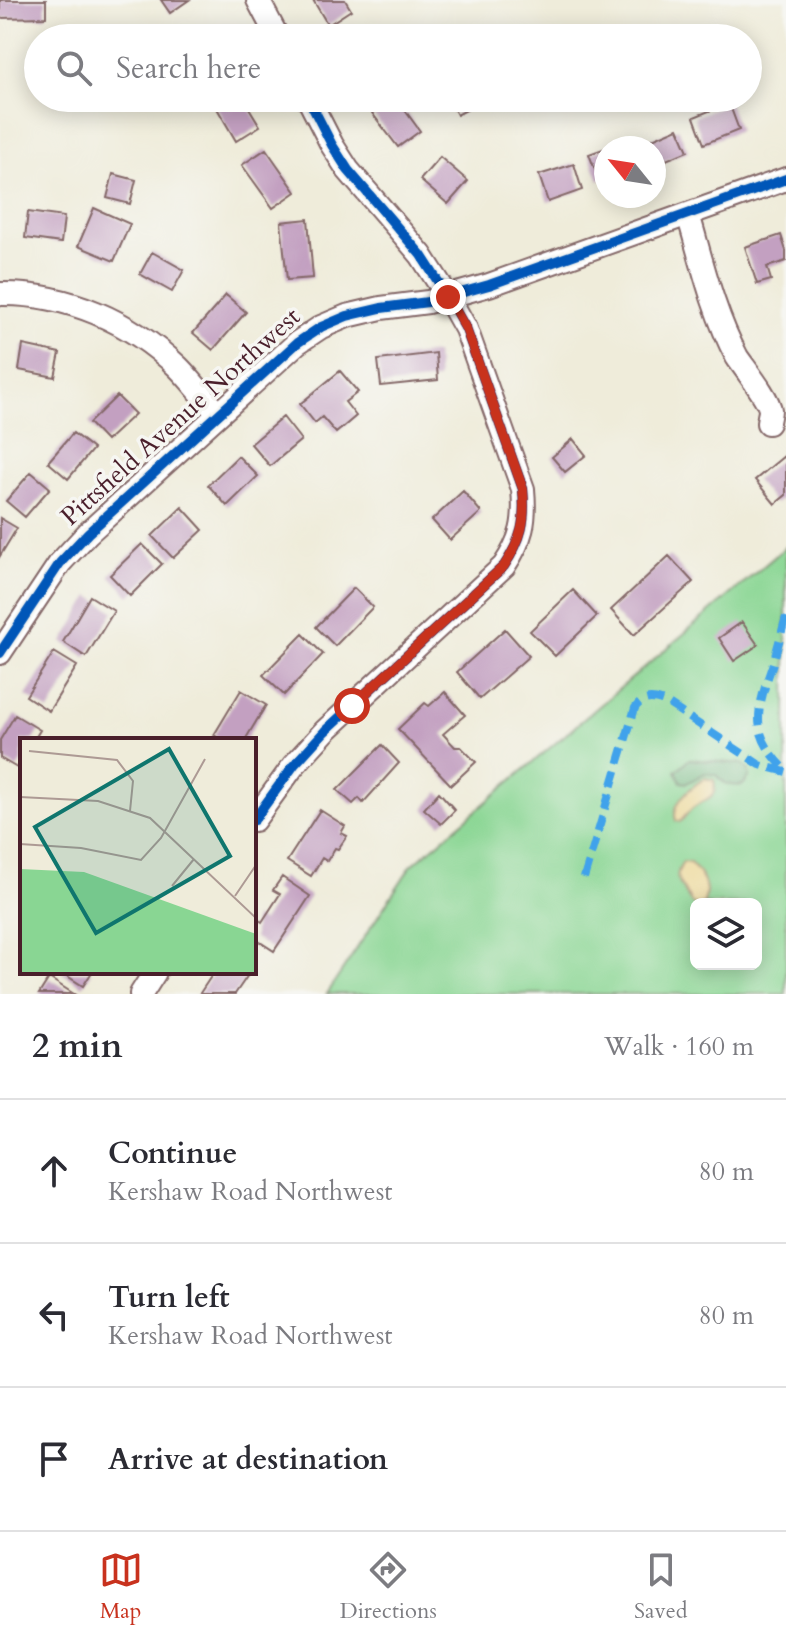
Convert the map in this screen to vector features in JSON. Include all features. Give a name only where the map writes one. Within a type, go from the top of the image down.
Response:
[{"type":"street","points":[[258,0],[271,24]]},
{"type":"street","points":[[256,817],[294,765],[325,731],[504,566],[519,540],[525,510],[523,489],[466,329],[421,255],[348,170],[315,112]]},
{"type":"street","name":"Pittsfield Avenue Northwest","points":[[0,653],[60,563],[88,533],[297,343],[321,327],[347,316],[448,297],[489,285],[786,179]]},
{"type":"street","points":[[688,214],[712,298],[729,342],[768,402],[768,423]]},
{"type":"street","points":[[0,294],[58,300],[91,310],[123,325],[179,368],[218,414]]},
{"type":"street","points":[[141,994],[154,974]]},
{"type":"green space","points":[[786,547],[786,994],[327,994],[411,866]]},
{"type":"green space","points":[[689,759],[742,764],[750,776],[743,785],[738,786],[705,773],[687,783],[681,782],[676,771]]},
{"type":"sand","points":[[705,778],[714,780],[713,794],[680,822],[676,821],[679,802]]},
{"type":"sand","points":[[683,862],[690,863],[706,887],[705,898],[690,898],[690,901],[680,885],[678,873]]},
{"type":"building","points":[[0,0],[46,0],[46,17],[0,18]]},
{"type":"building","points":[[161,0],[189,0],[170,13]]},
{"type":"building","points":[[313,0],[345,0],[351,10],[327,24]]},
{"type":"building","points":[[219,112],[252,112],[260,126],[236,141]]},
{"type":"building","points":[[406,112],[420,131],[398,147],[372,113]]},
{"type":"building","points":[[706,112],[732,112],[739,130],[704,144],[694,117]]},
{"type":"building","points":[[678,128],[688,151],[666,160],[666,136],[659,136]]},
{"type":"building","points":[[266,149],[296,192],[273,208],[242,165]]},
{"type":"building","points":[[440,157],[468,181],[448,204],[420,180]]},
{"type":"building","points":[[574,164],[582,190],[548,202],[539,175]]},
{"type":"building","points":[[113,174],[136,180],[130,204],[107,198]]},
{"type":"building","points":[[94,208],[130,224],[114,261],[78,246]]},
{"type":"building","points":[[28,212],[64,217],[61,243],[25,238]]},
{"type":"building","points":[[308,219],[313,278],[287,280],[281,222]]},
{"type":"building","points":[[781,235],[786,261],[767,267],[771,280],[757,284],[745,247]]},
{"type":"building","points":[[152,252],[184,270],[172,292],[140,274]]},
{"type":"building","points":[[226,295],[246,312],[213,350],[193,333]]},
{"type":"building","points":[[23,345],[60,353],[55,377],[19,370]]},
{"type":"building","points":[[436,353],[438,380],[381,386],[378,360]]},
{"type":"building","points":[[340,371],[358,392],[345,402],[356,416],[336,433],[322,417],[315,423],[300,404]]},
{"type":"building","points":[[117,396],[135,414],[106,441],[89,423]]},
{"type":"building","points":[[283,417],[301,440],[270,466],[251,444]]},
{"type":"building","points":[[73,433],[93,449],[68,479],[48,462]]},
{"type":"building","points":[[573,439],[586,455],[565,472],[552,457]]},
{"type":"building","points":[[238,456],[258,476],[227,506],[208,485]]},
{"type":"building","points":[[784,456],[786,495],[775,504],[755,480]]},
{"type":"building","points":[[31,472],[50,488],[25,517],[6,501]]},
{"type":"building","points":[[463,491],[481,512],[450,540],[432,520]]},
{"type":"building","points":[[182,507],[203,530],[173,558],[152,536]]},
{"type":"building","points":[[0,518],[17,528],[0,556]]},
{"type":"building","points":[[142,544],[162,564],[130,596],[110,575]]},
{"type":"building","points":[[669,556],[693,582],[634,635],[611,610]]},
{"type":"building","points":[[354,588],[373,607],[335,646],[316,627]]},
{"type":"building","points":[[573,590],[597,616],[555,656],[530,631]]},
{"type":"building","points":[[90,596],[114,611],[86,657],[63,642]]},
{"type":"building","points":[[742,622],[758,645],[734,661],[719,638]]},
{"type":"building","points":[[505,629],[529,656],[480,699],[457,672]]},
{"type":"building","points":[[303,634],[323,654],[284,695],[263,675]]},
{"type":"building","points":[[54,652],[77,666],[49,711],[26,696]]},
{"type":"building","points":[[241,690],[266,705],[246,738],[219,738],[214,735]]},
{"type":"building","points":[[445,692],[465,715],[443,734],[476,762],[451,785],[398,729],[425,703],[429,706]]},
{"type":"building","points":[[15,715],[40,730],[35,738],[20,738],[20,763],[17,768],[0,758],[0,740]]},
{"type":"building","points":[[382,745],[399,763],[363,803],[359,798],[353,804],[337,790]]},
{"type":"building","points":[[439,792],[455,810],[441,824],[424,809]]},
{"type":"building","points":[[320,810],[345,826],[341,833],[347,836],[327,861],[322,858],[311,876],[287,861]]},
{"type":"building","points":[[282,877],[310,896],[274,951],[256,939],[256,918],[262,922],[280,894],[273,890]]},
{"type":"building","points":[[64,974],[91,974],[83,986]]},
{"type":"building","points":[[213,974],[249,974],[235,994],[200,993]]},
{"type":"building","points":[[49,978],[74,994],[39,994]]},
{"type":"marked path","points":[[786,617],[762,696],[759,721],[766,745],[786,770]]},
{"type":"marked path","points":[[584,878],[635,708],[642,701],[654,699],[667,703],[760,765],[786,772]]},
{"type":"cycle path","points":[[256,817],[294,765],[325,731],[504,566],[519,538],[524,511],[523,489],[466,329],[421,255],[348,170],[315,112]]},
{"type":"cycle path","points":[[0,653],[60,563],[88,533],[297,343],[321,327],[347,316],[428,302],[489,285],[786,179]]},
{"type":"route","points":[[352,706],[504,566],[522,530],[525,510],[523,489],[466,329],[448,297]]}]
